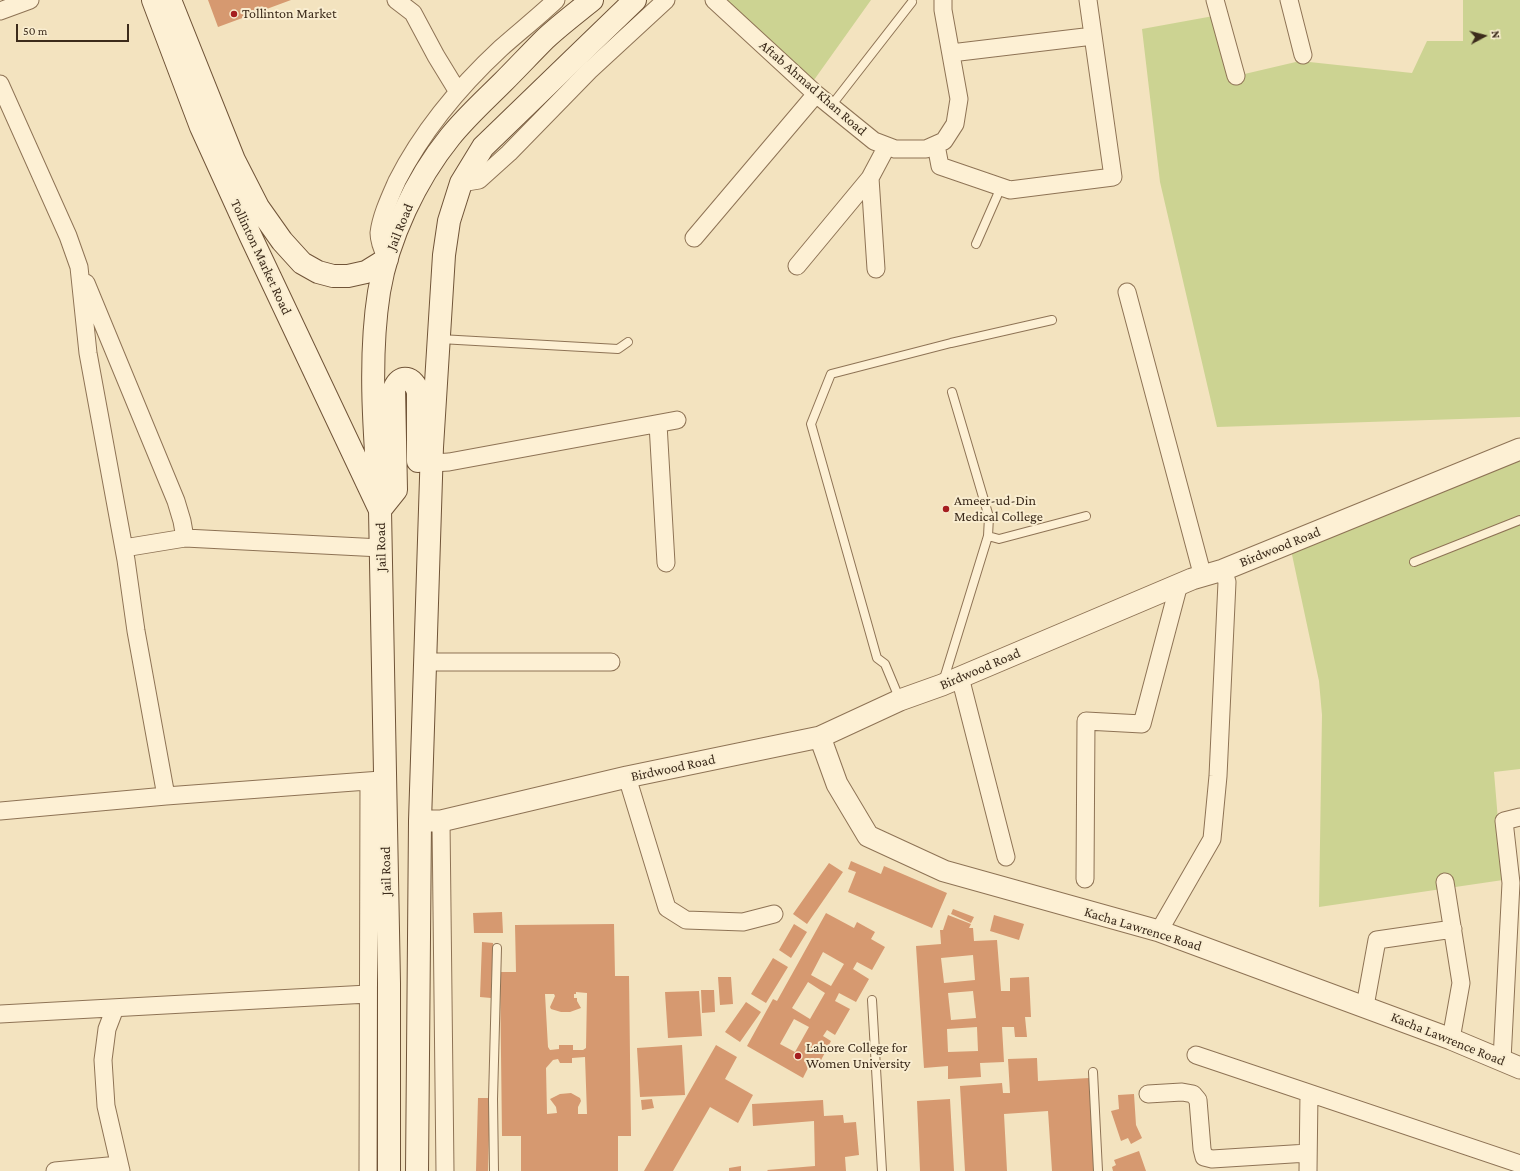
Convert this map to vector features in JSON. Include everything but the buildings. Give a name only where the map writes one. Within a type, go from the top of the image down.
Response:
[{"type":"main road","name":"Tollinton Market Road","points":[[153,0],[201,127],[251,237],[380,510]]},
{"type":"main road","name":"Tollinton Market Road","points":[[170,0],[234,160],[258,207],[282,241],[302,263],[318,272],[333,276],[348,276],[366,272],[387,259]]},
{"type":"main road","name":"Jail Road","points":[[389,1171],[389,984],[377,780],[381,548],[375,433],[374,345],[379,292],[387,259],[398,227],[428,168],[450,137],[546,38],[592,0]]},
{"type":"main road","points":[[418,1171],[430,821],[425,662],[432,463],[444,256],[449,221],[461,183],[483,147],[635,0]]},
{"type":"main road","points":[[380,510],[396,490],[394,389],[396,384],[401,380],[408,378],[413,381],[418,392],[417,521],[429,547]]},
{"type":"street","points":[[0,11],[30,0]]},
{"type":"street","points":[[396,0],[413,13],[436,56],[458,92]]},
{"type":"street","points":[[461,183],[479,180],[509,153],[589,71],[666,0]]},
{"type":"street","name":"Aftab Ahmad Khan Road","points":[[714,0],[816,94],[874,141],[896,149],[926,149],[936,145]]},
{"type":"street","points":[[943,0],[943,10],[959,99],[955,124],[944,141],[936,145],[940,166],[1010,190],[1113,177],[1088,0]]},
{"type":"street","points":[[1215,0],[1236,76]]},
{"type":"street","points":[[1289,0],[1303,55]]},
{"type":"street","points":[[387,259],[380,242],[379,233],[388,200],[407,162],[432,123],[458,92],[546,3]]},
{"type":"street","points":[[951,53],[1093,36]]},
{"type":"street","points":[[0,84],[68,236],[79,267],[176,501],[185,538]]},
{"type":"street","points":[[694,238],[816,94]]},
{"type":"street","points":[[797,266],[870,178],[887,146]]},
{"type":"street","points":[[870,178],[876,269]]},
{"type":"street","points":[[79,267],[88,353],[124,548],[136,631],[166,796]]},
{"type":"street","points":[[1127,292],[1203,576]]},
{"type":"street","points":[[432,463],[449,462],[677,420]]},
{"type":"street","points":[[658,424],[666,563]]},
{"type":"street","name":"Birdwood Road","points":[[430,821],[626,777],[820,737],[900,700],[951,681],[1179,584],[1223,570],[1520,449]]},
{"type":"street","points":[[124,548],[185,538],[381,548]]},
{"type":"street","points":[[1159,931],[1212,839],[1218,776],[1227,582],[1223,570]]},
{"type":"street","points":[[1085,879],[1086,721],[1142,724],[1179,584]]},
{"type":"street","points":[[425,662],[611,662]]},
{"type":"street","points":[[951,681],[1006,857]]},
{"type":"street","name":"Kacha Lawrence Road","points":[[820,737],[837,784],[868,836],[944,871],[1159,931],[1451,1038],[1511,1064]]},
{"type":"street","points":[[626,777],[667,908],[686,920],[743,922],[774,914]]},
{"type":"street","points":[[0,811],[166,796],[377,780],[368,994],[368,1171]]},
{"type":"street","points":[[1511,1064],[1515,881],[1504,821],[1520,817]]},
{"type":"street","points":[[430,821],[445,1171]]},
{"type":"street","points":[[1445,882],[1461,983],[1451,1038]]},
{"type":"street","points":[[1365,1006],[1377,940],[1453,929]]},
{"type":"street","points":[[0,1014],[368,994]]},
{"type":"street","points":[[55,1171],[120,1168],[106,1106],[103,1060],[106,1029],[115,1008]]},
{"type":"street","points":[[1196,1055],[1309,1093],[1500,1165],[1520,1164]]},
{"type":"street","points":[[1148,1094],[1182,1092],[1193,1094],[1198,1100],[1204,1157],[1212,1159],[1308,1153]]},
{"type":"street","points":[[1308,1171],[1309,1093]]},
{"type":"lane","points":[[831,106],[912,2]]},
{"type":"lane","points":[[976,244],[1001,187]]},
{"type":"lane","points":[[900,700],[885,664],[877,658],[811,424],[831,374],[951,343],[1052,320]]},
{"type":"lane","points":[[439,339],[618,349],[628,342]]},
{"type":"lane","points":[[951,681],[988,536],[989,517],[952,392]]},
{"type":"lane","points":[[988,536],[999,539],[1086,516]]},
{"type":"lane","points":[[1414,562],[1520,520]]},
{"type":"lane","points":[[494,1171],[493,1099],[497,948]]},
{"type":"lane","points":[[872,1000],[882,1171]]},
{"type":"lane","points":[[1093,1072],[1098,1171]]},
{"type":"green space","points":[[717,0],[871,0],[809,87]]},
{"type":"green space","points":[[1463,0],[1520,0],[1520,417],[1217,427],[1160,182],[1142,29],[1219,15],[1236,76],[1300,61],[1412,73],[1427,41],[1463,41]]},
{"type":"green space","points":[[1520,461],[1520,769],[1494,772],[1503,880],[1319,907],[1322,715],[1319,681],[1291,550]]},
{"type":"place","name":"Tollinton Market","points":[[234,14]]},
{"type":"place","name":"Ameer-ud-Din Medical College","points":[[946,509]]},
{"type":"place","name":"Lahore College for Women University","points":[[798,1056]]}]
